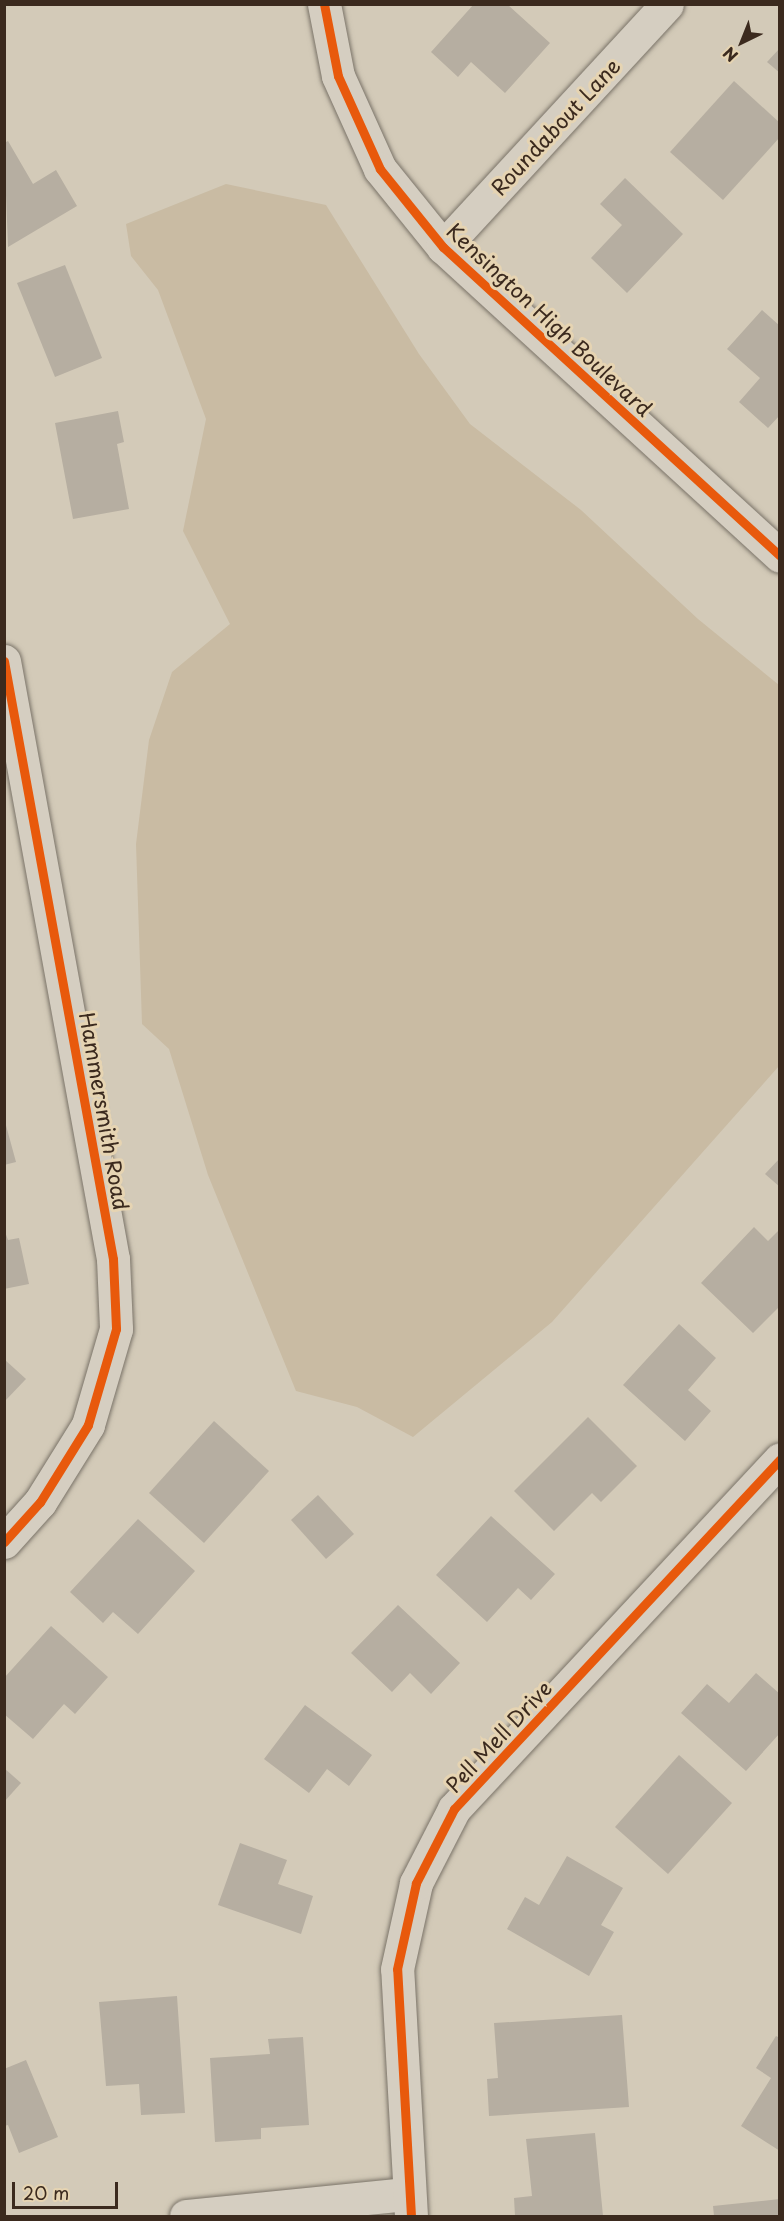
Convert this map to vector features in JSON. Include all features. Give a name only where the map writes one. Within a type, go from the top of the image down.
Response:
[{"type":"street","name":"Kensington High Boulevard","points":[[324,4],[338,76],[380,169],[443,247],[780,556]]},
{"type":"street","name":"Roundabout Lane","points":[[443,247],[667,4]]},
{"type":"street","name":"Hammersmith Road","points":[[4,661],[113,1259],[116,1329],[88,1425],[40,1502],[4,1542]]},
{"type":"street","name":"Pell Mell Drive","points":[[410,2205],[397,1969],[416,1883],[454,1809],[780,1458]]},
{"type":"street","points":[[186,2217],[410,2205]]},
{"type":"shaded area","points":[[226,184],[326,205],[419,354],[470,424],[581,510],[698,619],[779,685],[779,1066],[552,1322],[413,1437],[357,1407],[296,1391],[208,1175],[169,1049],[142,1024],[136,844],[149,740],[172,672],[230,624],[183,531],[206,419],[158,290],[131,256],[126,224]]},
{"type":"building","points":[[474,4],[507,4],[550,43],[505,93],[471,62],[458,77],[431,52]]},
{"type":"building","points":[[780,48],[780,73],[767,62]]},
{"type":"building","points":[[734,81],[780,123],[780,137],[723,200],[670,152]]},
{"type":"building","points":[[8,141],[33,184],[56,170],[77,206],[8,247],[4,143]]},
{"type":"building","points":[[625,178],[683,234],[627,293],[591,258],[622,225],[600,204]]},
{"type":"building","points":[[65,265],[102,358],[55,377],[17,283]]},
{"type":"building","points":[[762,310],[780,326],[780,415],[768,428],[739,402],[760,378],[727,349]]},
{"type":"building","points":[[118,411],[124,442],[117,444],[129,509],[73,519],[55,423]]},
{"type":"building","points":[[4,1118],[16,1162],[4,1165]]},
{"type":"building","points":[[780,1158],[780,1187],[765,1174]]},
{"type":"building","points":[[754,1227],[768,1241],[780,1229],[780,1306],[753,1333],[701,1283]]},
{"type":"building","points":[[4,1229],[8,1240],[19,1238],[29,1284],[4,1289]]},
{"type":"building","points":[[679,1324],[716,1358],[688,1390],[711,1411],[685,1441],[623,1385]]},
{"type":"building","points":[[4,1359],[26,1379],[4,1402]]},
{"type":"building","points":[[588,1417],[637,1466],[601,1502],[592,1493],[554,1531],[514,1491]]},
{"type":"building","points":[[214,1421],[269,1471],[204,1543],[149,1493]]},
{"type":"building","points":[[318,1495],[354,1534],[326,1559],[291,1520]]},
{"type":"building","points":[[491,1516],[555,1574],[531,1600],[518,1588],[487,1622],[436,1575]]},
{"type":"building","points":[[138,1519],[195,1571],[138,1634],[113,1612],[103,1623],[70,1592]]},
{"type":"building","points":[[398,1605],[460,1663],[431,1694],[410,1673],[392,1692],[351,1653]]},
{"type":"building","points":[[51,1626],[108,1677],[75,1714],[64,1704],[33,1739],[4,1714],[4,1678]]},
{"type":"building","points":[[756,1673],[780,1694],[780,1733],[746,1771],[681,1713],[707,1684],[729,1703]]},
{"type":"building","points":[[305,1705],[372,1755],[349,1786],[327,1769],[309,1793],[264,1759]]},
{"type":"building","points":[[679,1755],[732,1803],[668,1874],[615,1827]]},
{"type":"building","points":[[4,1768],[21,1783],[4,1802]]},
{"type":"building","points":[[240,1843],[287,1860],[278,1884],[313,1896],[301,1934],[218,1905]]},
{"type":"building","points":[[567,1856],[623,1888],[601,1925],[614,1932],[589,1976],[507,1929],[525,1897],[539,1905]]},
{"type":"building","points":[[177,1996],[185,2113],[141,2115],[139,2084],[106,2086],[99,2002]]},
{"type":"building","points":[[622,2015],[629,2107],[489,2116],[487,2079],[498,2078],[494,2023]]},
{"type":"building","points":[[776,2036],[780,2038],[780,2151],[741,2126],[771,2078],[756,2068]]},
{"type":"building","points":[[303,2037],[309,2125],[261,2128],[261,2139],[215,2142],[210,2058],[270,2054],[268,2039]]},
{"type":"building","points":[[26,2060],[58,2137],[19,2153],[8,2125],[4,2126],[4,2069]]},
{"type":"building","points":[[595,2133],[603,2216],[515,2216],[514,2198],[532,2196],[526,2139]]},
{"type":"building","points":[[780,2199],[780,2216],[714,2216],[713,2206]]},
{"type":"cycle path","points":[[324,4],[338,76],[380,169],[443,247],[780,556]]},
{"type":"cycle path","points":[[4,661],[113,1259],[116,1329],[88,1425],[40,1502],[4,1542]]},
{"type":"cycle path","points":[[411,2216],[397,1969],[416,1883],[454,1809],[780,1459]]}]
